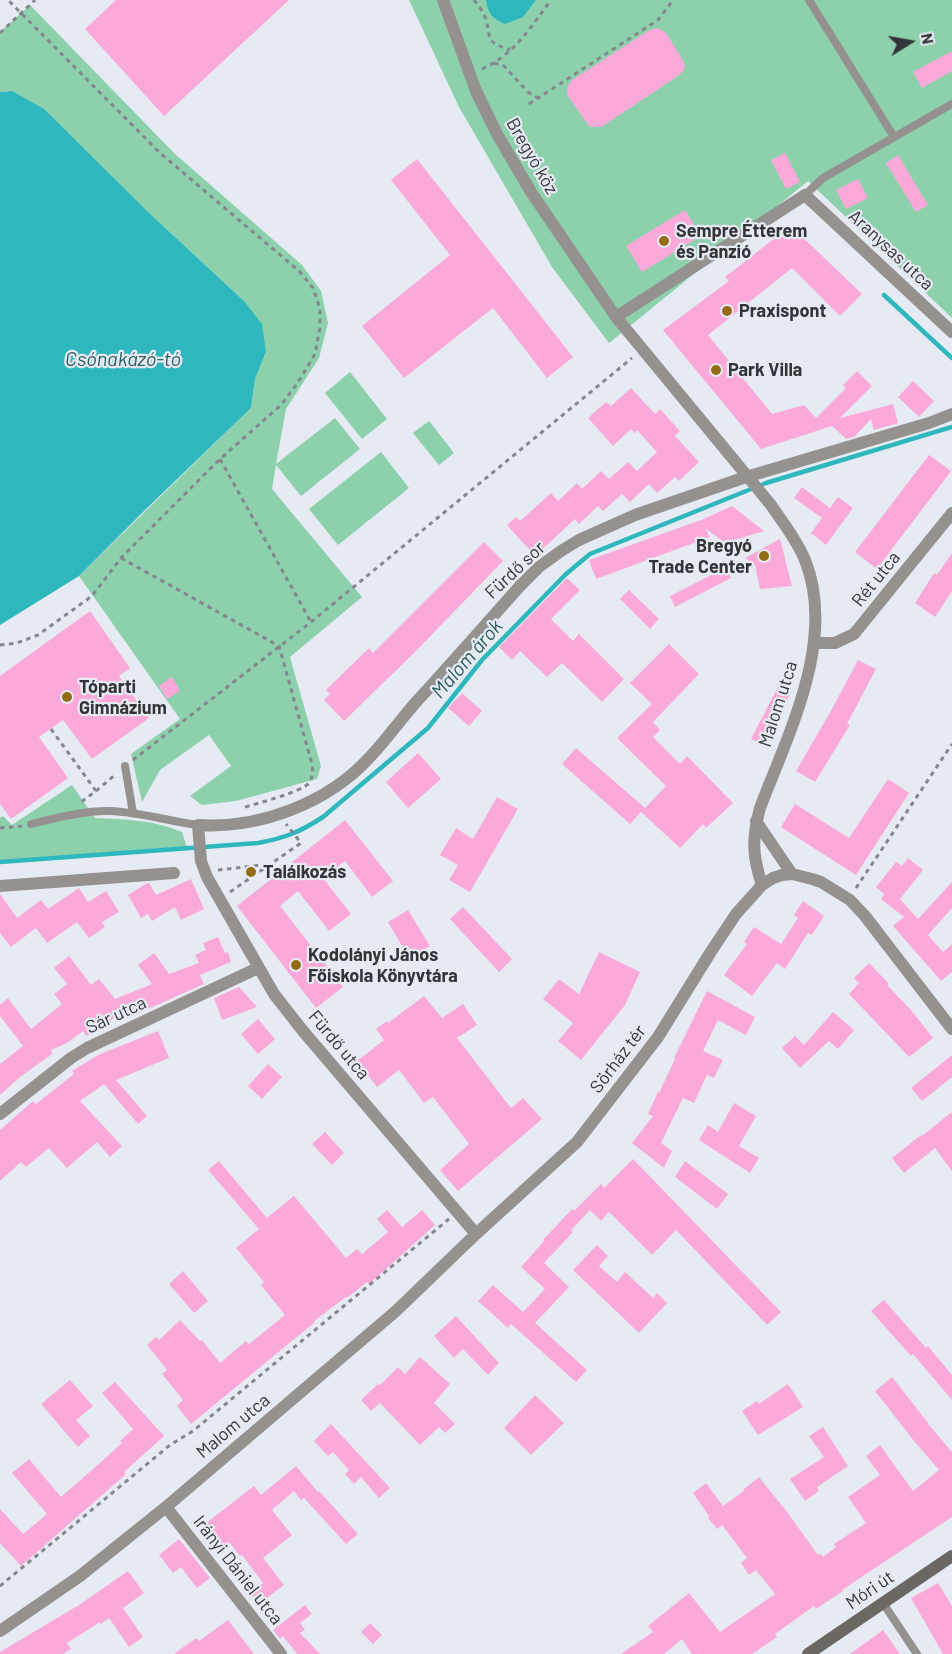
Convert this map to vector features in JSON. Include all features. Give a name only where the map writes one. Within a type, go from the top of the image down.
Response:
[{"type":"main road","name":"Móri út","points":[[808,1654],[952,1556]]},
{"type":"street","name":"Bregyó köz","points":[[443,0],[470,75],[516,170],[616,317],[746,477]]},
{"type":"street","points":[[616,317],[804,195]]},
{"type":"street","name":"Aranysas utca","points":[[804,195],[952,332]]},
{"type":"street","name":"Fürdő sor","points":[[198,831],[259,819],[306,804],[347,779],[371,757],[419,699],[520,586],[539,567],[579,540],[635,515],[746,477],[929,423],[952,414]]},
{"type":"street","name":"Malom utca","points":[[746,477],[771,505],[791,533],[805,559],[815,619],[814,643],[803,696],[756,821],[753,850],[762,885]]},
{"type":"street","name":"Rét utca","points":[[814,643],[835,643],[854,634],[952,513]]},
{"type":"street","points":[[756,821],[792,874]]},
{"type":"street","name":"Fürdő utca","points":[[198,831],[203,866],[219,899],[274,994],[476,1234]]},
{"type":"street","points":[[0,886],[174,873]]},
{"type":"street","points":[[762,885],[773,878],[792,874],[821,882],[850,900],[865,916],[952,1029]]},
{"type":"street","name":"Sörház tér","points":[[476,1234],[577,1142],[658,1037],[736,914],[762,885]]},
{"type":"street","name":"Sár utca","points":[[0,1114],[87,1048],[258,968]]},
{"type":"street","name":"Malom utca","points":[[0,1631],[80,1576],[166,1508],[396,1311],[476,1234]]},
{"type":"street","name":"Irányi Dániel utca","points":[[166,1508],[281,1654]]},
{"type":"lane","points":[[809,0],[894,137]]},
{"type":"lane","points":[[804,195],[823,178],[952,104]]},
{"type":"lane","points":[[125,766],[133,813]]},
{"type":"lane","points":[[31,825],[60,817],[106,811],[133,813],[198,831]]},
{"type":"lane","points":[[883,1603],[917,1654]]},
{"type":"path","points":[[0,645],[17,643],[38,635],[92,596],[122,558],[220,459],[281,405],[315,354],[320,328],[320,309],[313,288],[299,271],[160,153],[8,0]]},
{"type":"path","points":[[0,33],[35,0]]},
{"type":"path","points":[[474,0],[485,17],[489,38],[494,44],[510,50]]},
{"type":"path","points":[[470,75],[494,63],[517,45],[551,0]]},
{"type":"path","points":[[529,104],[658,20],[673,0]]},
{"type":"path","points":[[494,63],[504,66],[528,92],[538,98]]},
{"type":"path","points":[[60,817],[311,622],[643,349]]},
{"type":"path","points":[[220,459],[311,622]]},
{"type":"path","points":[[122,558],[279,646],[313,774],[308,783],[299,789],[236,809]]},
{"type":"path","points":[[51,729],[96,791]]},
{"type":"path","points":[[850,900],[861,879],[952,744]]},
{"type":"path","points":[[219,899],[301,843],[287,824]]},
{"type":"path","points":[[0,828],[31,825]]},
{"type":"path","points":[[203,866],[270,864]]},
{"type":"path","points":[[0,1586],[170,1445],[193,1431],[458,1212]]},
{"type":"green space","points":[[409,0],[952,0],[952,318],[808,181],[609,343],[552,267],[459,107]]},
{"type":"green space","points":[[30,5],[174,153],[302,265],[321,291],[328,323],[319,358],[286,409],[276,464],[335,418],[360,449],[301,496],[276,465],[272,489],[362,597],[290,657],[321,766],[317,779],[236,801],[202,805],[190,796],[231,766],[209,735],[160,770],[142,802],[131,754],[180,719],[79,576],[251,408],[255,379],[266,352],[244,301],[12,91],[0,92],[0,32]]},
{"type":"green space","points":[[350,372],[387,419],[362,439],[325,393]]},
{"type":"green space","points":[[429,421],[454,453],[439,465],[413,433]]},
{"type":"green space","points":[[381,452],[409,488],[338,545],[309,509]]},
{"type":"green space","points":[[72,785],[95,818],[139,821],[171,828],[182,832],[187,848],[0,861],[0,818],[3,816],[12,825]]},
{"type":"water","points":[[486,0],[536,0],[523,17],[505,24],[492,15]]},
{"type":"water","name":"Csónakázó-tó","points":[[12,91],[44,109],[147,211],[244,301],[262,324],[266,352],[255,379],[251,408],[79,576],[0,625],[0,92]]},
{"type":"building","points":[[116,0],[289,0],[164,116],[85,29]]},
{"type":"building","points":[[656,28],[666,33],[685,65],[684,70],[601,127],[589,126],[568,96],[569,84],[648,31]]},
{"type":"building","points":[[952,51],[952,71],[922,88],[913,72]]},
{"type":"building","points":[[785,153],[800,182],[786,189],[771,160]]},
{"type":"building","points":[[898,155],[928,205],[916,212],[886,163]]},
{"type":"building","points":[[417,159],[573,357],[547,378],[493,308],[404,378],[362,326],[450,255],[391,180]]},
{"type":"building","points":[[858,179],[868,198],[846,209],[836,190]]},
{"type":"building","name":"Sempre Étterem és Panzió","points":[[685,210],[701,236],[642,272],[626,246]]},
{"type":"building","points":[[792,227],[862,294],[840,316],[792,268],[708,335],[772,414],[804,405],[816,418],[846,388],[843,385],[857,371],[872,386],[840,418],[893,404],[898,423],[874,430],[871,419],[854,437],[846,439],[832,426],[761,449],[663,330],[729,281],[725,277],[780,234],[782,237]]},
{"type":"building","points":[[913,381],[934,401],[919,417],[898,397]]},
{"type":"building","points":[[631,388],[655,414],[660,409],[680,431],[675,436],[699,462],[679,481],[675,477],[657,493],[649,484],[630,502],[622,494],[603,511],[598,506],[579,524],[575,519],[535,556],[507,525],[516,517],[520,521],[551,493],[558,501],[577,483],[582,489],[601,471],[609,479],[628,462],[637,471],[657,452],[637,430],[635,433],[631,429],[613,446],[588,418],[606,402],[611,406]]},
{"type":"building","points":[[929,455],[951,471],[877,569],[855,552]]},
{"type":"building","points":[[802,487],[830,508],[838,497],[853,508],[826,545],[811,533],[822,518],[794,498]]},
{"type":"building","points":[[732,506],[764,531],[725,543],[705,528],[710,537],[596,579],[589,560],[701,520]]},
{"type":"building","points":[[780,539],[792,586],[760,589],[755,565],[745,558]]},
{"type":"building","points":[[484,542],[503,561],[344,721],[324,700],[330,694],[326,690],[369,648],[373,653]]},
{"type":"building","points":[[952,553],[952,591],[935,617],[915,603],[934,573],[937,575]]},
{"type":"building","points":[[725,568],[731,578],[675,607],[670,596]]},
{"type":"building","points":[[567,578],[580,590],[551,619],[573,641],[579,634],[624,679],[602,702],[562,663],[547,677],[520,651],[512,660],[499,647]]},
{"type":"building","points":[[629,590],[659,619],[650,629],[620,599]]},
{"type":"building","name":"Tóparti Gimnázium","points":[[90,611],[130,668],[119,676],[149,718],[92,759],[63,720],[39,737],[68,778],[11,819],[0,804],[0,676]]},
{"type":"building","points":[[669,644],[699,674],[653,722],[660,730],[653,737],[680,764],[687,756],[733,803],[706,828],[703,824],[680,848],[641,812],[630,824],[562,764],[576,748],[645,808],[666,786],[617,738],[652,704],[630,683]]},
{"type":"building","points":[[858,660],[876,669],[847,724],[850,725],[815,782],[796,771]]},
{"type":"building","points":[[172,677],[180,691],[167,699],[159,686]]},
{"type":"building","points":[[779,685],[791,692],[764,745],[751,739]]},
{"type":"building","points":[[462,693],[482,711],[469,726],[448,708]]},
{"type":"building","points":[[418,753],[441,779],[408,808],[386,782]]},
{"type":"building","points":[[888,779],[909,793],[856,875],[781,827],[795,804],[849,838]]},
{"type":"building","points":[[497,797],[518,809],[470,892],[449,880],[458,865],[440,855],[456,828],[473,839]]},
{"type":"building","points":[[345,820],[393,881],[372,897],[345,861],[323,878],[351,914],[329,931],[298,891],[280,906],[343,987],[316,1008],[237,906]]},
{"type":"building","points":[[908,858],[923,870],[900,899],[918,919],[952,882],[952,908],[928,935],[943,952],[952,944],[952,972],[941,981],[893,926],[904,917],[881,899],[884,894],[876,887],[896,862],[902,866]]},
{"type":"building","points":[[191,879],[204,909],[181,920],[175,907],[152,921],[148,914],[141,918],[128,895],[147,883],[156,895]]},
{"type":"building","points":[[79,888],[88,902],[106,891],[119,912],[102,922],[105,927],[89,938],[77,922],[47,943],[36,928],[11,947],[0,933],[0,894],[17,918],[41,900],[48,909]]},
{"type":"building","points":[[803,901],[824,916],[812,935],[808,933],[785,969],[777,963],[752,996],[724,975],[747,944],[744,942],[754,927],[781,944],[798,918],[794,915]]},
{"type":"building","points":[[463,907],[512,959],[499,972],[450,919]]},
{"type":"building","points":[[408,910],[430,946],[409,958],[388,922]]},
{"type":"building","points":[[218,937],[225,953],[228,952],[231,962],[200,975],[204,984],[130,1017],[126,1008],[98,1031],[86,1036],[83,1031],[67,1043],[51,1050],[52,1054],[0,1095],[0,1064],[23,1046],[0,1016],[0,1005],[8,998],[31,1029],[62,1004],[54,994],[67,984],[54,968],[69,956],[91,985],[99,979],[115,999],[152,984],[138,965],[154,953],[169,974],[199,963],[195,955],[206,950],[203,943]]},
{"type":"building","points":[[599,952],[640,972],[625,1005],[581,1060],[558,1041],[573,1023],[543,999],[559,979],[579,994]]},
{"type":"building","points":[[869,963],[933,1038],[909,1057],[849,994],[859,983],[854,978]]},
{"type":"building","points":[[239,987],[257,1007],[222,1020],[214,998]]},
{"type":"building","points":[[707,991],[755,1017],[746,1035],[718,1020],[703,1051],[723,1060],[714,1078],[707,1075],[694,1103],[683,1098],[661,1143],[672,1151],[664,1168],[632,1143],[653,1116],[648,1114]]},
{"type":"building","points":[[424,996],[442,1018],[463,1004],[477,1025],[457,1038],[511,1108],[523,1098],[542,1119],[458,1191],[440,1170],[469,1144],[433,1097],[424,1103],[399,1070],[377,1087],[357,1061],[384,1040],[376,1029],[387,1021],[388,1023]]},
{"type":"building","points":[[833,1012],[854,1030],[838,1049],[829,1041],[800,1068],[782,1048],[795,1036],[804,1045]]},
{"type":"building","points":[[258,1019],[275,1039],[258,1054],[241,1034]]},
{"type":"building","points":[[158,1031],[169,1058],[116,1080],[147,1116],[138,1124],[104,1084],[80,1101],[122,1146],[110,1157],[97,1142],[67,1168],[49,1148],[26,1167],[21,1162],[0,1181],[0,1130],[33,1101],[36,1104],[74,1074],[72,1071],[98,1055]]},
{"type":"building","points":[[952,1055],[952,1077],[922,1101],[911,1088]]},
{"type":"building","points":[[268,1064],[282,1077],[262,1099],[248,1086]]},
{"type":"building","points":[[734,1103],[756,1116],[739,1146],[759,1158],[750,1173],[699,1140],[708,1125],[718,1132]]},
{"type":"building","points":[[952,1112],[952,1171],[935,1148],[904,1173],[892,1158]]},
{"type":"building","points":[[325,1132],[344,1153],[332,1165],[312,1144]]},
{"type":"building","points":[[633,1159],[781,1312],[767,1325],[676,1230],[652,1255],[609,1212],[601,1221],[590,1210],[544,1263],[569,1287],[535,1323],[587,1370],[576,1382],[511,1324],[508,1328],[478,1301],[493,1285],[523,1312],[545,1289],[521,1267],[572,1209],[574,1211],[601,1184],[604,1188]]},
{"type":"building","points":[[219,1161],[267,1218],[294,1196],[346,1258],[357,1249],[362,1254],[388,1232],[377,1219],[387,1210],[402,1227],[422,1210],[435,1225],[369,1284],[367,1282],[314,1321],[191,1424],[177,1406],[183,1400],[162,1374],[167,1370],[147,1345],[156,1337],[159,1340],[180,1320],[200,1341],[202,1340],[220,1363],[246,1341],[249,1344],[285,1315],[261,1285],[264,1282],[236,1248],[259,1229],[208,1170]]},
{"type":"building","points":[[685,1161],[728,1194],[717,1209],[675,1177]]},
{"type":"building","points":[[597,1245],[608,1256],[599,1266],[617,1282],[625,1272],[653,1298],[657,1293],[667,1303],[639,1333],[573,1270]]},
{"type":"building","points":[[183,1271],[208,1301],[194,1313],[169,1284]]},
{"type":"building","points":[[884,1300],[952,1375],[952,1400],[913,1354],[911,1356],[871,1311]]},
{"type":"building","points":[[456,1316],[499,1363],[488,1375],[463,1349],[454,1358],[434,1336]]},
{"type":"building","points":[[420,1357],[450,1384],[434,1403],[455,1424],[445,1433],[439,1427],[420,1445],[380,1403],[371,1411],[361,1400],[398,1367],[405,1374]]},
{"type":"building","points":[[892,1377],[952,1452],[952,1517],[816,1609],[814,1606],[775,1634],[777,1637],[752,1654],[692,1654],[682,1639],[664,1654],[621,1654],[653,1632],[648,1626],[689,1593],[720,1632],[775,1594],[756,1570],[749,1575],[741,1563],[747,1558],[722,1525],[717,1529],[708,1518],[709,1516],[693,1493],[706,1483],[723,1506],[759,1477],[818,1555],[823,1557],[836,1547],[834,1544],[866,1523],[848,1497],[880,1475],[866,1456],[880,1445],[913,1491],[939,1470],[875,1391]]},
{"type":"building","points":[[70,1380],[93,1406],[76,1420],[90,1436],[78,1447],[41,1404]]},
{"type":"building","points":[[115,1382],[164,1436],[124,1472],[126,1474],[21,1566],[0,1543],[0,1509],[23,1534],[47,1514],[12,1473],[29,1459],[61,1497],[92,1470],[122,1443],[120,1441],[133,1429],[102,1393]]},
{"type":"building","points":[[788,1384],[803,1407],[758,1435],[742,1411],[757,1401],[759,1404]]},
{"type":"building","points":[[535,1395],[564,1423],[531,1455],[504,1428]]},
{"type":"building","points":[[331,1424],[390,1488],[379,1498],[361,1477],[354,1484],[345,1474],[349,1470],[333,1452],[328,1456],[314,1441]]},
{"type":"building","points":[[823,1427],[848,1466],[817,1487],[819,1491],[805,1501],[790,1479],[824,1457],[809,1436]]},
{"type":"building","points":[[296,1466],[358,1534],[346,1544],[304,1498],[301,1500],[294,1491],[272,1510],[292,1535],[263,1558],[284,1585],[259,1604],[250,1592],[263,1583],[242,1555],[240,1556],[229,1542],[218,1550],[201,1527],[254,1486],[261,1495]]},
{"type":"building","points":[[179,1539],[210,1578],[197,1588],[181,1567],[173,1573],[159,1555]]},
{"type":"building","points":[[128,1571],[144,1593],[123,1608],[143,1637],[129,1647],[109,1618],[67,1643],[71,1649],[63,1654],[0,1654],[79,1605]]},
{"type":"building","points":[[938,1583],[952,1606],[952,1654],[943,1654],[911,1598]]},
{"type":"building","points":[[305,1605],[312,1614],[300,1623],[305,1630],[300,1633],[320,1654],[297,1654],[283,1636],[280,1639],[273,1630]]},
{"type":"building","points":[[228,1620],[254,1654],[174,1654],[196,1638],[199,1641]]},
{"type":"building","points":[[370,1623],[382,1635],[373,1644],[361,1632]]},
{"type":"building","points":[[883,1630],[900,1654],[850,1654]]},
{"type":"waterway","points":[[884,295],[952,358]]},
{"type":"waterway","name":"Malom árok","points":[[0,862],[258,843],[284,837],[323,817],[428,728],[482,660],[566,574],[590,554],[766,483],[952,427]]},
{"type":"place","name":"Sempre Étterem és Panzió","points":[[664,241]]},
{"type":"place","name":"Praxispont","points":[[727,311]]},
{"type":"place","name":"Park Villa","points":[[716,370]]},
{"type":"place","name":"Bregyó Trade Center","points":[[764,556]]},
{"type":"place","name":"Tóparti Gimnázium","points":[[67,697]]},
{"type":"place","name":"Találkozás","points":[[251,872]]},
{"type":"place","name":"Kodolányi János Főiskola Könyvtára","points":[[296,965]]}]
